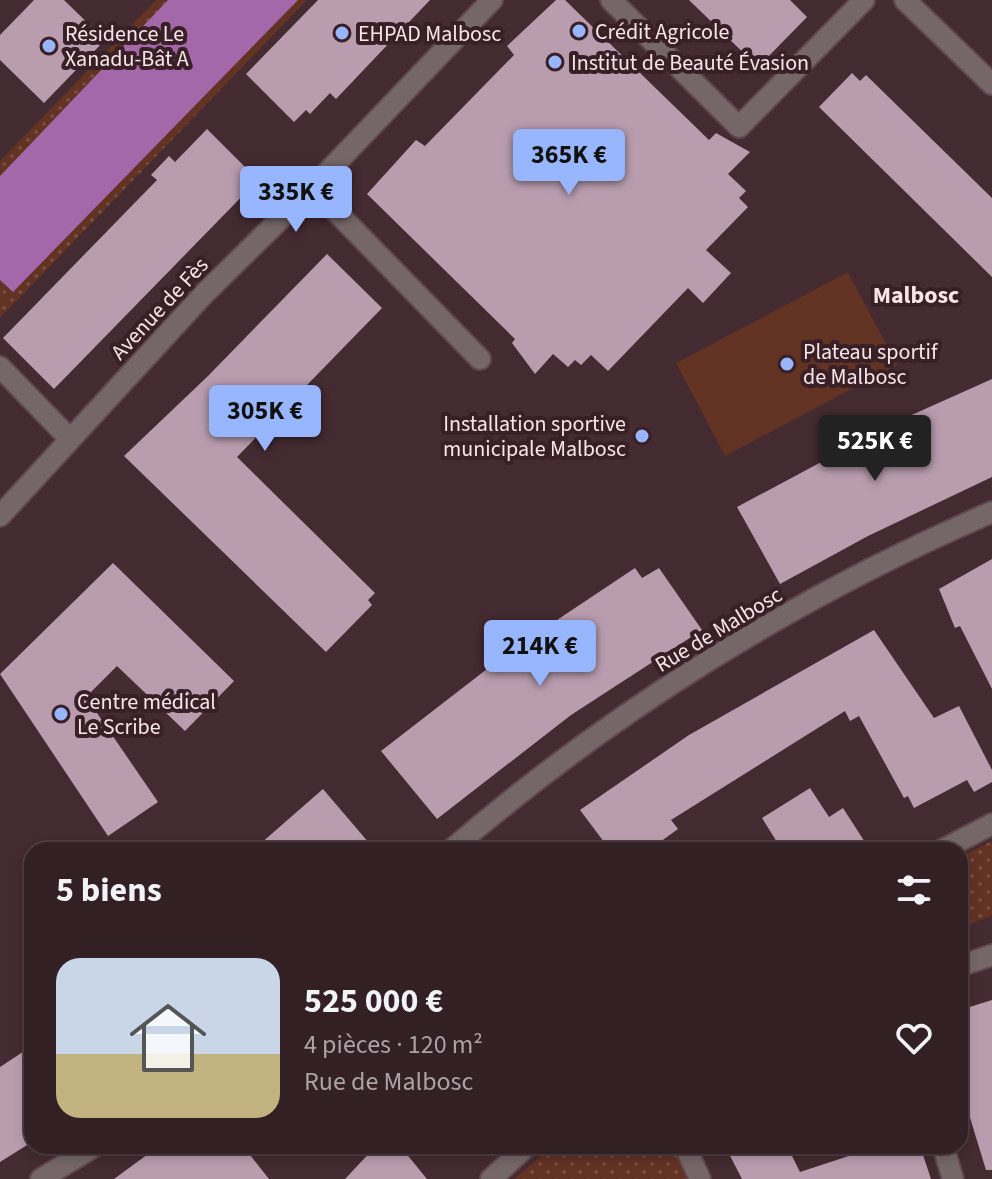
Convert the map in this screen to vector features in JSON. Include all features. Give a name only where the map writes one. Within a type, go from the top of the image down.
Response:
[{"type":"street","name":"Avenue de Fès","points":[[0,516],[232,265],[313,188],[492,0]]},
{"type":"street","points":[[611,0],[739,127],[864,0]]},
{"type":"street","points":[[905,0],[992,84]]},
{"type":"street","points":[[313,188],[480,359]]},
{"type":"street","points":[[0,367],[69,438]]},
{"type":"street","name":"Rue de Malbosc","points":[[460,842],[521,790],[668,685],[798,609],[930,539],[992,512]]},
{"type":"street","points":[[957,842],[992,824]]},
{"type":"street","points":[[968,963],[992,955]]},
{"type":"street","points":[[41,1179],[82,1154]]},
{"type":"street","points":[[502,1175],[520,1154]]},
{"type":"street","points":[[689,1154],[700,1179]]},
{"type":"street","points":[[945,1154],[953,1179]]},
{"type":"shaded area","points":[[156,0],[307,0],[0,318],[0,161]]},
{"type":"shaded area","points":[[168,0],[298,0],[13,292],[0,280],[0,176]]},
{"type":"shaded area","name":"Plateau sportif de Malbosc","points":[[848,272],[897,365],[725,456],[676,363]]},
{"type":"shaded area","points":[[992,841],[992,916],[968,924],[968,853]]},
{"type":"shaded area","points":[[544,1154],[679,1154],[691,1179],[514,1179]]},
{"type":"building","name":"Résidence Le Xanadu-Bât A","points":[[34,0],[64,0],[105,40],[44,103],[0,60],[0,35]]},
{"type":"building","name":"EHPAD Malbosc","points":[[318,0],[430,0],[336,99],[330,93],[310,114],[306,110],[294,122],[246,74]]},
{"type":"building","points":[[556,0],[565,0],[709,140],[716,133],[750,152],[728,174],[746,191],[739,198],[748,207],[706,250],[731,273],[703,303],[688,288],[608,371],[591,355],[581,365],[575,360],[568,367],[553,354],[535,374],[512,343],[515,339],[367,194],[416,140],[425,146],[514,55],[507,46]]},
{"type":"building","points":[[689,0],[790,0],[807,17],[758,67]]},
{"type":"building","points":[[852,73],[860,81],[866,75],[992,198],[992,277],[819,107]]},
{"type":"building","points":[[207,129],[258,180],[54,389],[3,338],[157,180],[151,175],[169,156],[175,162]]},
{"type":"building","points":[[327,254],[382,308],[237,457],[375,593],[368,600],[372,605],[326,652],[124,456],[208,376]]},
{"type":"building","points":[[992,379],[992,477],[868,536],[780,584],[737,507],[896,422]]},
{"type":"building","points":[[992,559],[992,689],[960,626],[955,628],[939,589]]},
{"type":"building","name":"Centre médical Le Scribe","points":[[113,563],[234,681],[185,731],[117,666],[86,697],[158,802],[108,836],[0,674]]},
{"type":"building","points":[[635,568],[642,578],[659,568],[702,630],[571,715],[437,819],[381,751],[509,652]]},
{"type":"building","points":[[874,630],[934,718],[959,706],[992,770],[992,782],[974,792],[967,780],[914,808],[908,796],[904,798],[859,716],[850,721],[845,711],[671,820],[678,829],[660,842],[604,842],[580,810],[689,735]]},
{"type":"building","points":[[810,788],[829,817],[843,808],[865,842],[777,842],[762,818]]},
{"type":"building","points":[[323,789],[368,842],[262,842]]},
{"type":"building","points":[[992,1000],[992,1170],[986,1170],[968,1111],[968,1008]]},
{"type":"building","points":[[24,1051],[24,1147],[0,1162],[0,1067]]},
{"type":"building","points":[[148,1154],[249,1154],[269,1179],[114,1179]]},
{"type":"building","points":[[368,1154],[407,1154],[427,1179],[345,1179]]},
{"type":"building","points":[[729,1154],[791,1154],[800,1172],[855,1154],[923,1154],[931,1179],[742,1179]]},
{"type":"place","name":"Crédit Agricole","points":[[579,31]]},
{"type":"place","name":"EHPAD Malbosc","points":[[342,33]]},
{"type":"place","name":"Résidence Le Xanadu-Bât A","points":[[49,46]]},
{"type":"place","name":"Institut de Beauté Évasion","points":[[555,62]]},
{"type":"place","name":"Plateau sportif de Malbosc","points":[[787,364]]},
{"type":"place","name":"Installation sportive municipale Malbosc","points":[[642,436]]},
{"type":"place","name":"Centre médical Le Scribe","points":[[61,714]]},
{"type":"district","name":"Malbosc","points":[[916,295]]}]
